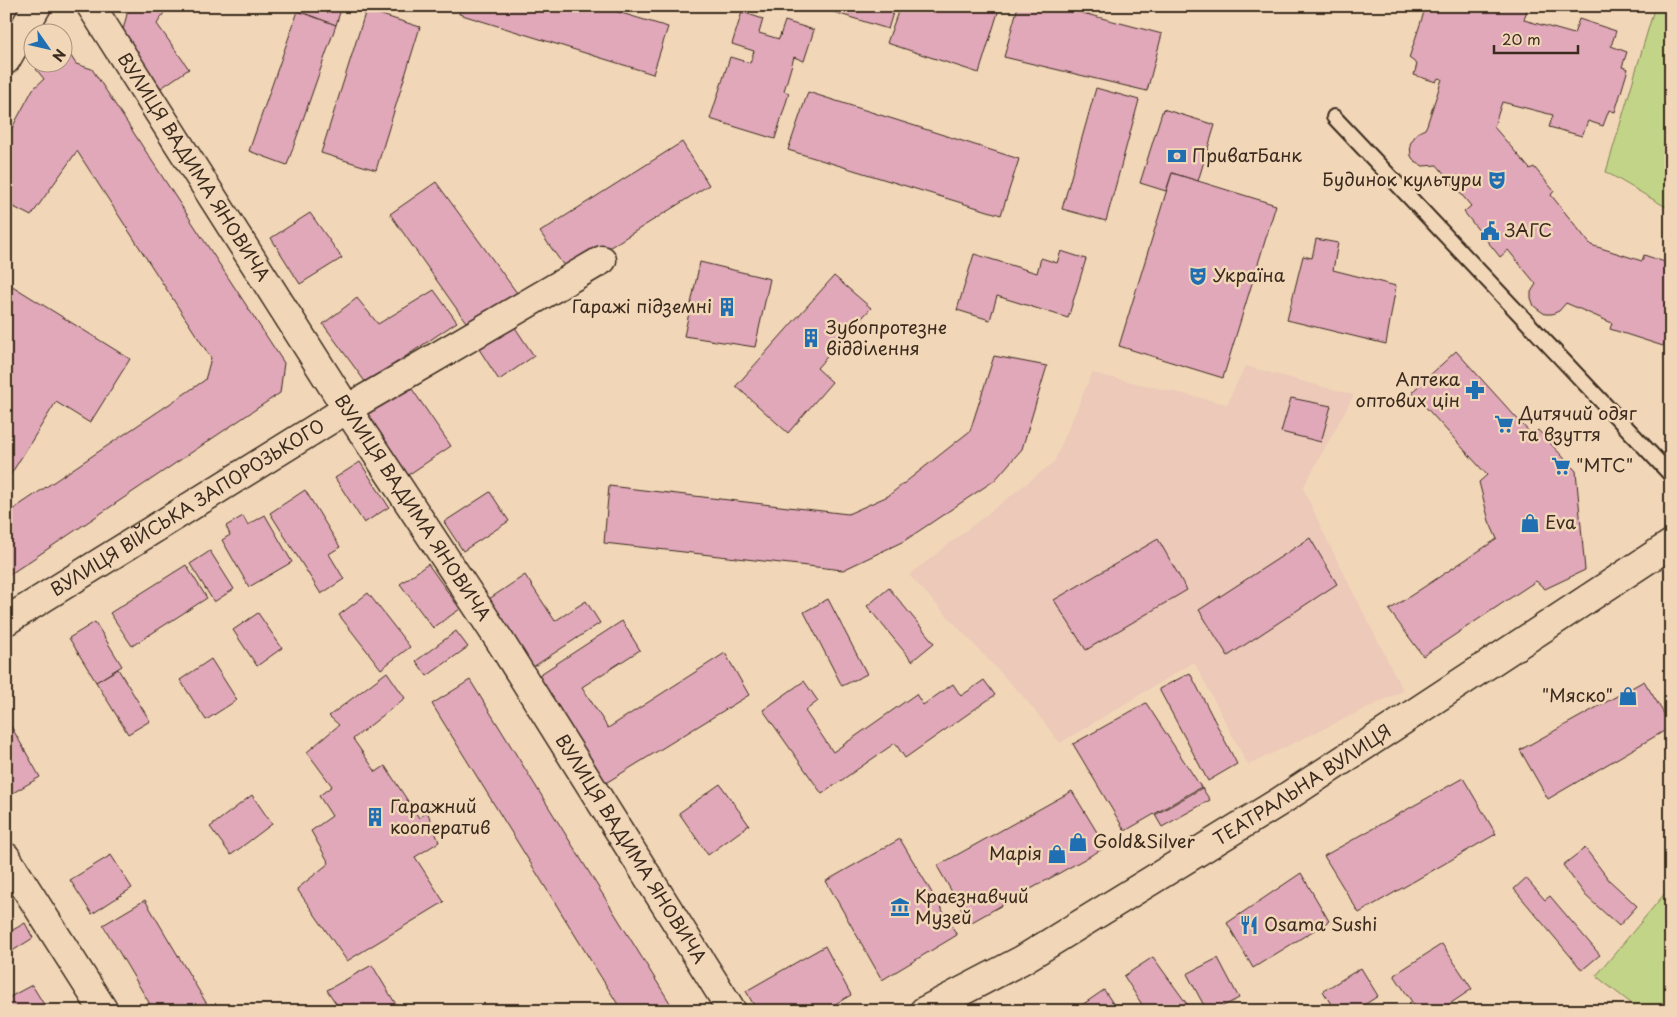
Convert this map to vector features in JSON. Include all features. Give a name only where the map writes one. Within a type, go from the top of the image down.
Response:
[{"type":"street","points":[[6,60],[36,6]]},
{"type":"street","name":"ВУЛИЦЯ ВАДИМА ЯНОВИЧА","points":[[91,6],[347,409],[500,640],[732,1011]]},
{"type":"street","name":"ВУЛИЦЯ ВІЙСЬКА ЗАПОРОЗЬКОГО","points":[[6,621],[347,409],[602,260]]},
{"type":"street","name":"ТЕАТРАЛЬНА ВУЛИЦЯ","points":[[924,1011],[1022,960],[1279,802],[1671,544]]},
{"type":"street","points":[[6,858],[104,1011]]},
{"type":"lane","points":[[1334,117],[1671,475]]},
{"type":"shaded area","points":[[1245,366],[1354,395],[1303,488],[1403,691],[1248,765],[1194,662],[1060,743],[1028,702],[909,575],[1054,462],[1092,373],[1227,404]]},
{"type":"green space","points":[[1655,6],[1671,6],[1671,210],[1606,172]]},
{"type":"green space","points":[[1671,886],[1671,1011],[1641,1011],[1596,976]]},
{"type":"building","points":[[122,6],[168,6],[157,24],[189,69],[161,88],[122,34],[127,14]]},
{"type":"building","points":[[283,6],[342,6],[336,25]]},
{"type":"building","points":[[461,6],[598,6],[668,27],[653,74],[459,14]]},
{"type":"building","points":[[814,6],[895,6],[888,29]]},
{"type":"building","points":[[900,6],[1000,6],[979,73],[887,43]]},
{"type":"building","points":[[1018,6],[1056,6],[1162,34],[1147,91],[1004,57]]},
{"type":"building","name":"Будинок культури","points":[[1426,6],[1528,6],[1524,20],[1574,34],[1579,19],[1616,31],[1611,46],[1627,52],[1622,67],[1628,69],[1615,112],[1609,110],[1603,126],[1588,121],[1582,136],[1549,127],[1553,115],[1502,102],[1494,127],[1530,169],[1534,167],[1554,191],[1551,195],[1591,245],[1642,261],[1644,255],[1671,264],[1671,340],[1666,339],[1663,346],[1610,329],[1612,323],[1566,303],[1559,311],[1552,314],[1545,314],[1539,310],[1534,306],[1531,298],[1531,292],[1536,284],[1508,250],[1500,257],[1464,212],[1471,206],[1437,165],[1423,166],[1415,162],[1411,156],[1410,144],[1417,133],[1425,129],[1427,125],[1442,79],[1438,78],[1436,82],[1414,75],[1417,64],[1409,58]]},
{"type":"building","points":[[366,10],[420,27],[376,170],[321,153]]},
{"type":"building","points":[[298,11],[336,25],[287,165],[249,151]]},
{"type":"building","points":[[742,12],[763,19],[759,33],[779,39],[785,21],[814,30],[804,61],[794,57],[784,91],[789,93],[775,139],[710,119],[730,57],[750,63],[754,51],[732,44]]},
{"type":"building","points":[[72,58],[76,64],[92,69],[284,363],[280,393],[6,577],[6,514],[205,380],[211,358],[77,151],[31,216],[6,203],[6,139],[33,89],[44,79],[38,72],[72,72]]},
{"type":"building","points":[[1096,88],[1139,100],[1106,221],[1062,209]]},
{"type":"building","points":[[808,92],[1019,159],[1001,215],[788,150]]},
{"type":"building","name":"ПриватБанк","points":[[1163,109],[1215,125],[1198,181],[1172,173],[1166,191],[1140,183]]},
{"type":"building","points":[[682,142],[709,185],[569,273],[540,232]]},
{"type":"building","name":"Україна","points":[[1172,173],[1276,205],[1223,378],[1119,346]]},
{"type":"building","points":[[436,182],[517,293],[468,325],[390,214]]},
{"type":"building","points":[[310,213],[342,258],[300,284],[271,238]]},
{"type":"building","points":[[1316,239],[1338,243],[1333,270],[1396,286],[1386,344],[1287,320],[1303,256],[1312,258]]},
{"type":"building","points":[[1061,251],[1086,259],[1068,318],[997,296],[990,320],[957,310],[974,254],[1037,273],[1041,258],[1057,263]]},
{"type":"building","name":"Гаражі підземні","points":[[700,262],[770,279],[755,347],[684,336]]},
{"type":"building","name":"Зубопротезне відділення","points":[[834,276],[871,308],[817,368],[832,382],[788,433],[736,386]]},
{"type":"building","points":[[6,282],[130,359],[90,423],[56,402],[6,482]]},
{"type":"building","points":[[434,290],[457,322],[366,383],[323,324],[357,298],[378,324]]},
{"type":"building","points":[[512,323],[534,356],[499,380],[477,346]]},
{"type":"building","points":[[1456,351],[1532,435],[1538,430],[1576,471],[1585,570],[1545,589],[1536,581],[1423,656],[1389,610],[1497,539],[1489,521],[1479,482],[1487,475],[1412,392]]},
{"type":"building","points":[[994,356],[1047,366],[1022,449],[995,480],[904,541],[843,570],[604,543],[609,486],[848,514],[888,496],[970,431]]},
{"type":"building","points":[[410,386],[451,446],[408,475],[368,414]]},
{"type":"building","points":[[1291,398],[1331,406],[1321,442],[1281,432]]},
{"type":"building","points":[[360,462],[389,507],[364,523],[335,478]]},
{"type":"building","points":[[305,490],[340,547],[329,554],[344,579],[321,594],[270,513]]},
{"type":"building","points":[[490,492],[509,521],[463,551],[444,522]]},
{"type":"building","points":[[265,515],[292,562],[249,587],[222,540],[230,535],[226,526],[243,516],[248,525]]},
{"type":"building","points":[[1310,538],[1337,584],[1228,656],[1199,610]]},
{"type":"building","points":[[1158,539],[1187,590],[1086,650],[1054,600]]},
{"type":"building","points":[[210,551],[234,589],[214,602],[190,564]]},
{"type":"building","points":[[428,564],[460,609],[433,628],[400,584]]},
{"type":"building","points":[[186,565],[207,598],[132,646],[110,613]]},
{"type":"building","points":[[525,575],[555,621],[586,601],[600,623],[530,669],[486,601]]},
{"type":"building","points":[[889,588],[934,643],[912,661],[867,606]]},
{"type":"building","points":[[368,593],[410,647],[381,669],[339,615]]},
{"type":"building","points":[[828,599],[867,674],[842,686],[804,612]]},
{"type":"building","points":[[258,613],[282,648],[257,666],[233,630]]},
{"type":"building","points":[[622,621],[640,650],[582,687],[608,728],[725,653],[749,695],[604,784],[536,677]]},
{"type":"building","points":[[95,622],[122,666],[96,682],[69,638]]},
{"type":"building","points":[[456,631],[468,647],[427,676],[416,661]]},
{"type":"building","points":[[211,659],[237,700],[206,720],[180,680]]},
{"type":"building","points":[[118,669],[150,721],[128,734],[96,682]]},
{"type":"building","name":"Гаражний кооператив","points":[[387,672],[405,698],[353,739],[376,772],[385,766],[419,818],[427,811],[439,842],[415,857],[444,902],[347,961],[297,889],[329,863],[311,831],[332,816],[319,796],[332,786],[307,752],[339,725],[329,716]]},
{"type":"building","points":[[1190,673],[1237,764],[1208,781],[1159,689]]},
{"type":"building","points":[[470,680],[675,1011],[622,1011],[432,704]]},
{"type":"building","points":[[984,680],[995,695],[905,758],[895,743],[822,794],[763,710],[804,681],[818,701],[805,711],[833,752],[916,694],[923,705],[953,684],[961,696]]},
{"type":"building","points":[[1644,681],[1671,727],[1548,799],[1520,750]]},
{"type":"building","points":[[1146,703],[1201,787],[1125,831],[1073,744]]},
{"type":"building","points":[[8,721],[40,777],[6,797],[6,723]]},
{"type":"building","points":[[1463,778],[1496,834],[1359,913],[1324,856]]},
{"type":"building","points":[[720,784],[749,825],[708,855],[679,813]]},
{"type":"building","points":[[1202,788],[1210,800],[1162,827],[1155,815]]},
{"type":"building","points":[[1072,791],[1106,847],[970,923],[937,866]]},
{"type":"building","points":[[252,795],[272,824],[231,855],[210,827]]},
{"type":"building","points":[[900,839],[957,935],[882,980],[826,881]]},
{"type":"building","points":[[1585,848],[1609,880],[1637,906],[1619,926],[1586,896],[1563,865]]},
{"type":"building","points":[[111,855],[132,888],[92,914],[70,880]]},
{"type":"building","points":[[1301,873],[1329,921],[1253,968],[1227,923]]},
{"type":"building","points":[[1526,878],[1545,900],[1550,896],[1600,955],[1582,970],[1514,889]]},
{"type":"building","points":[[145,900],[211,1011],[154,1011],[103,925]]},
{"type":"building","points":[[25,923],[33,938],[6,955],[6,934]]},
{"type":"building","points":[[1442,944],[1472,989],[1439,1011],[1418,1011],[1394,975]]},
{"type":"building","points":[[825,946],[851,995],[823,1011],[757,1011],[746,991]]},
{"type":"building","points":[[1153,957],[1192,1011],[1146,1011],[1124,976]]},
{"type":"building","points":[[1218,958],[1239,998],[1214,1011],[1207,1011],[1187,974]]},
{"type":"building","points":[[372,965],[400,1011],[341,1011],[327,990]]},
{"type":"building","points":[[1361,968],[1378,996],[1355,1011],[1335,1011],[1323,991]]},
{"type":"building","points":[[32,985],[48,1011],[6,1011],[6,999]]},
{"type":"building","points":[[1104,990],[1118,1011],[1081,1011],[1079,1007]]},
{"type":"place","name":"ПриватБанк","points":[[1177,156]]},
{"type":"place","name":"Будинок культури","points":[[1497,180]]},
{"type":"place","name":"ЗАГС","points":[[1490,231]]},
{"type":"place","name":"Україна","points":[[1198,276]]},
{"type":"place","name":"Гаражі підземні","points":[[727,307]]},
{"type":"place","name":"Зубопротезне відділення","points":[[811,338]]},
{"type":"place","name":"Аптека оптових цін","points":[[1475,390]]},
{"type":"place","name":"Дитячий одяг та взуття","points":[[1504,424]]},
{"type":"place","name":"\"МТС\"","points":[[1561,466]]},
{"type":"place","name":"Eva","points":[[1530,523]]},
{"type":"place","name":"\"Мяско\"","points":[[1628,696]]},
{"type":"place","name":"Гаражний кооператив","points":[[375,817]]},
{"type":"place","name":"Gold&Silver","points":[[1078,842]]},
{"type":"place","name":"Марія","points":[[1057,854]]},
{"type":"place","name":"Краєзнавчий Музей","points":[[900,907]]},
{"type":"place","name":"Osama Sushi","points":[[1249,925]]}]
